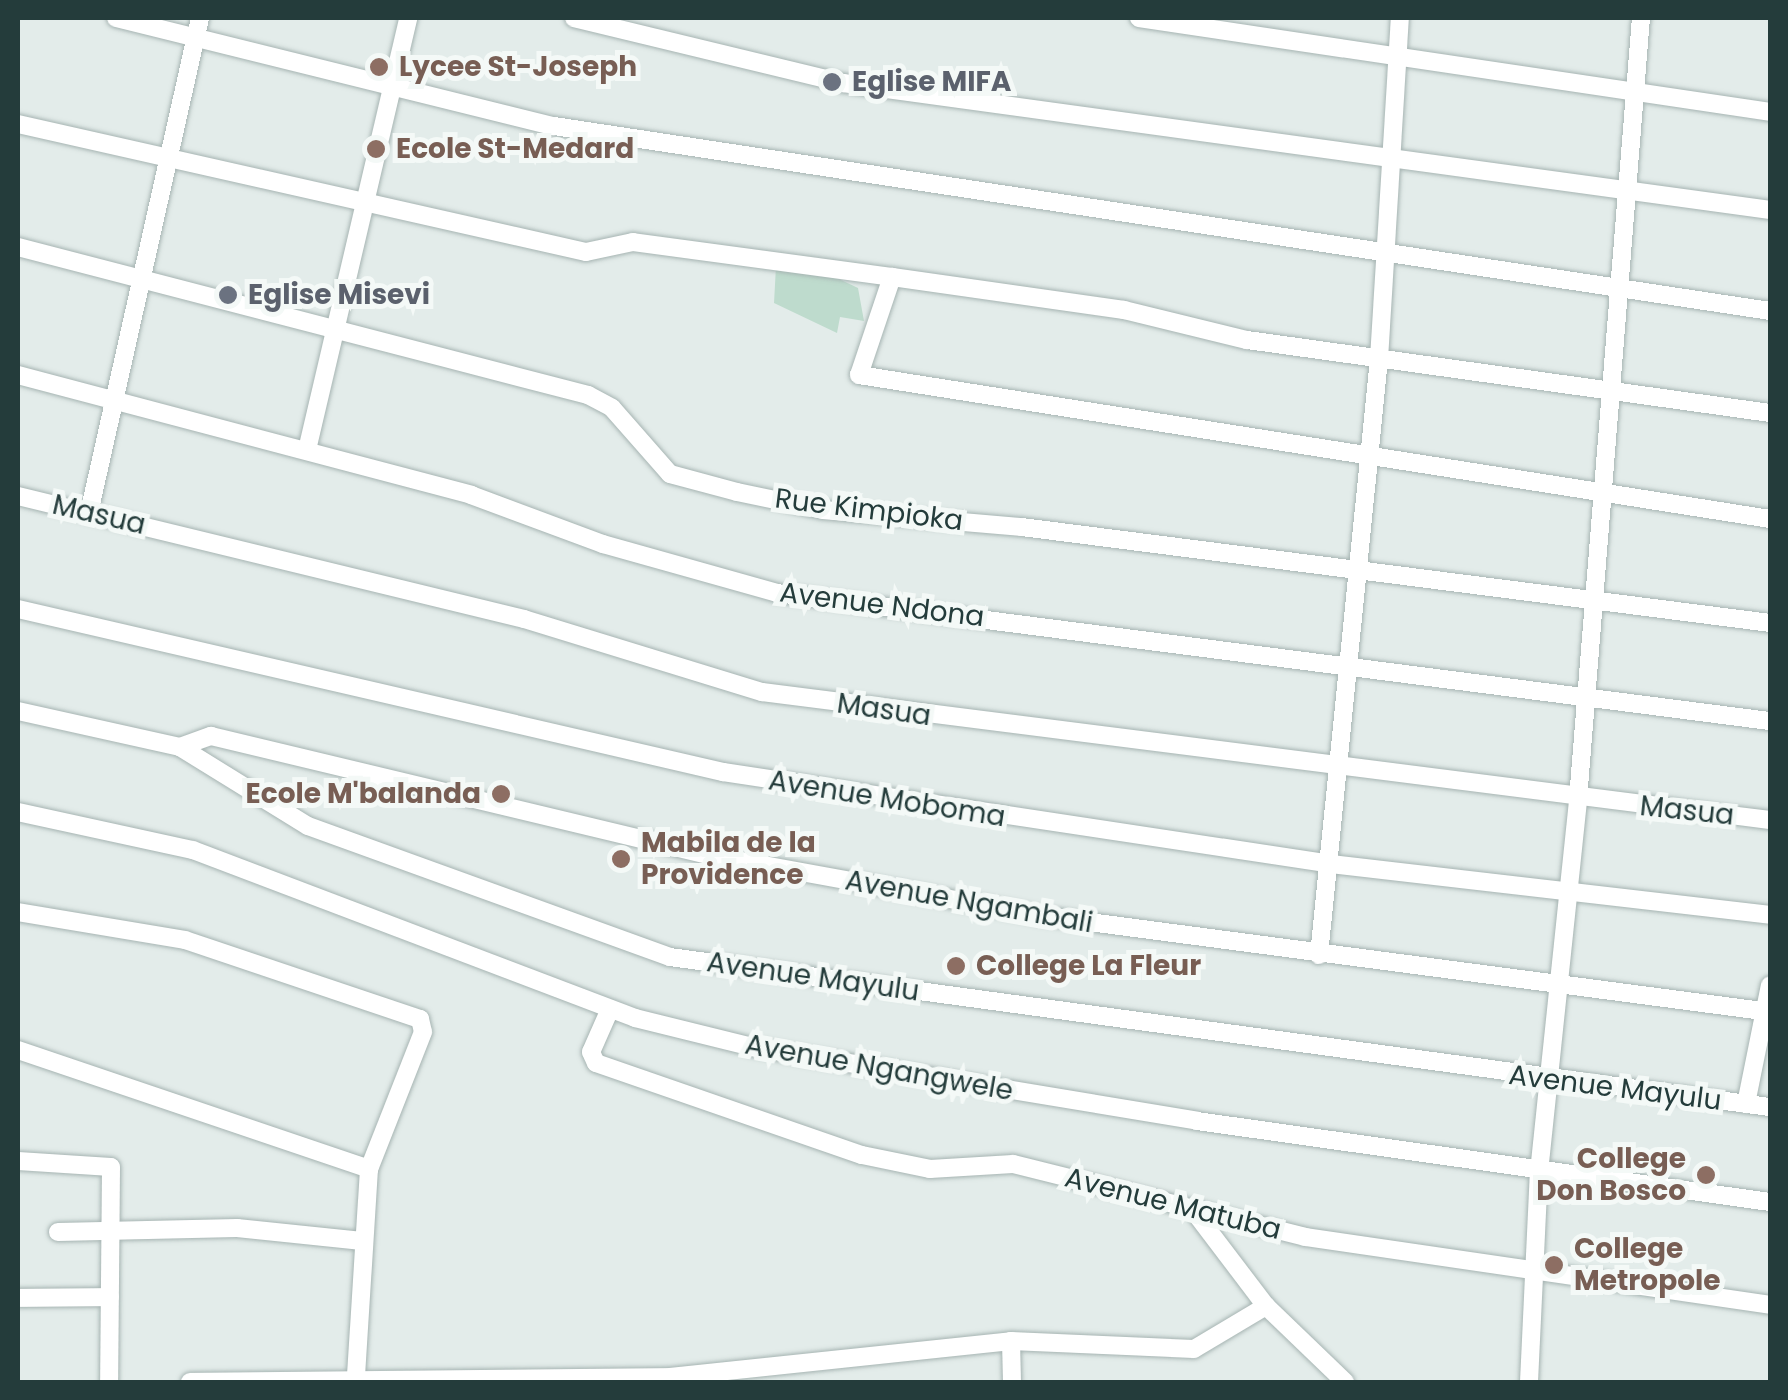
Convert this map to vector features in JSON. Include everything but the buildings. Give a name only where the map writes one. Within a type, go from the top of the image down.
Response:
[{"type":"street","points":[[116,18],[198,26],[393,88],[554,126],[1386,256],[1770,311]]},
{"type":"street","points":[[308,450],[340,328],[408,18]]},
{"type":"street","points":[[574,18],[843,83],[1770,210]]},
{"type":"street","points":[[1139,18],[1770,112]]},
{"type":"street","points":[[1320,955],[1365,458],[1380,359],[1400,18]]},
{"type":"street","points":[[1529,1382],[1539,1277],[1539,1172],[1562,986],[1642,18]]},
{"type":"street","points":[[90,513],[112,398],[198,26]]},
{"type":"street","points":[[18,124],[168,164],[586,252],[634,242],[892,277],[1380,359],[1770,414]]},
{"type":"street","name":"Rue Kimpioka","points":[[18,246],[141,282],[340,328],[600,400],[680,478],[823,510],[1022,528],[1354,575],[1770,623]]},
{"type":"street","points":[[892,277],[860,374],[865,380],[1002,392],[1365,458],[1770,519]]},
{"type":"street","name":"Avenue Ndona","points":[[18,375],[308,450],[777,593],[1770,721]]},
{"type":"street","name":"Masua","points":[[18,496],[524,618],[762,692],[1578,800],[1770,820]]},
{"type":"street","name":"Avenue Moboma","points":[[18,609],[723,772],[1331,864],[1770,915]]},
{"type":"street","name":"Avenue Mayulu","points":[[18,712],[180,747],[308,826],[670,957],[1552,1081],[1770,1107]]},
{"type":"street","name":"Avenue Ngambali","points":[[180,747],[211,736],[352,764],[708,856],[1320,955],[1768,1012]]},
{"type":"street","name":"Avenue Ngangwele","points":[[18,812],[192,850],[610,1009],[838,1062],[1539,1172],[1770,1202]]},
{"type":"street","points":[[18,912],[184,940],[420,1019],[423,1032],[370,1169],[362,1241],[356,1376]]},
{"type":"street","points":[[1746,1104],[1768,1012],[1770,985]]},
{"type":"street","name":"Avenue Matuba","points":[[610,1009],[591,1057],[862,1155],[930,1169],[1013,1164],[1193,1210],[1539,1277],[1770,1304]]},
{"type":"street","points":[[18,1050],[62,1059],[370,1169]]},
{"type":"street","points":[[18,1160],[111,1168],[109,1382]]},
{"type":"street","points":[[1193,1210],[1266,1306],[1345,1382]]},
{"type":"street","points":[[58,1232],[237,1228],[362,1241]]},
{"type":"street","points":[[18,1298],[110,1297]]},
{"type":"street","points":[[190,1382],[356,1376],[670,1377],[1011,1340],[1194,1349],[1266,1306]]},
{"type":"street","points":[[1011,1340],[1012,1382]]},
{"type":"green space","points":[[776,266],[816,268],[858,288],[864,321],[840,317],[837,333],[774,303]]},
{"type":"place","name":"Lycee St-Joseph","points":[[379,67]]},
{"type":"place","name":"Eglise MIFA","points":[[832,82]]},
{"type":"place","name":"Ecole St-Medard","points":[[376,149]]},
{"type":"place","name":"Eglise Misevi","points":[[228,295]]},
{"type":"place","name":"Ecole M'balanda","points":[[501,794]]},
{"type":"place","name":"Mabila de la Providence","points":[[621,859]]},
{"type":"place","name":"College La Fleur","points":[[956,966]]},
{"type":"place","name":"College Don Bosco","points":[[1706,1175]]},
{"type":"place","name":"College Metropole","points":[[1554,1265]]}]
